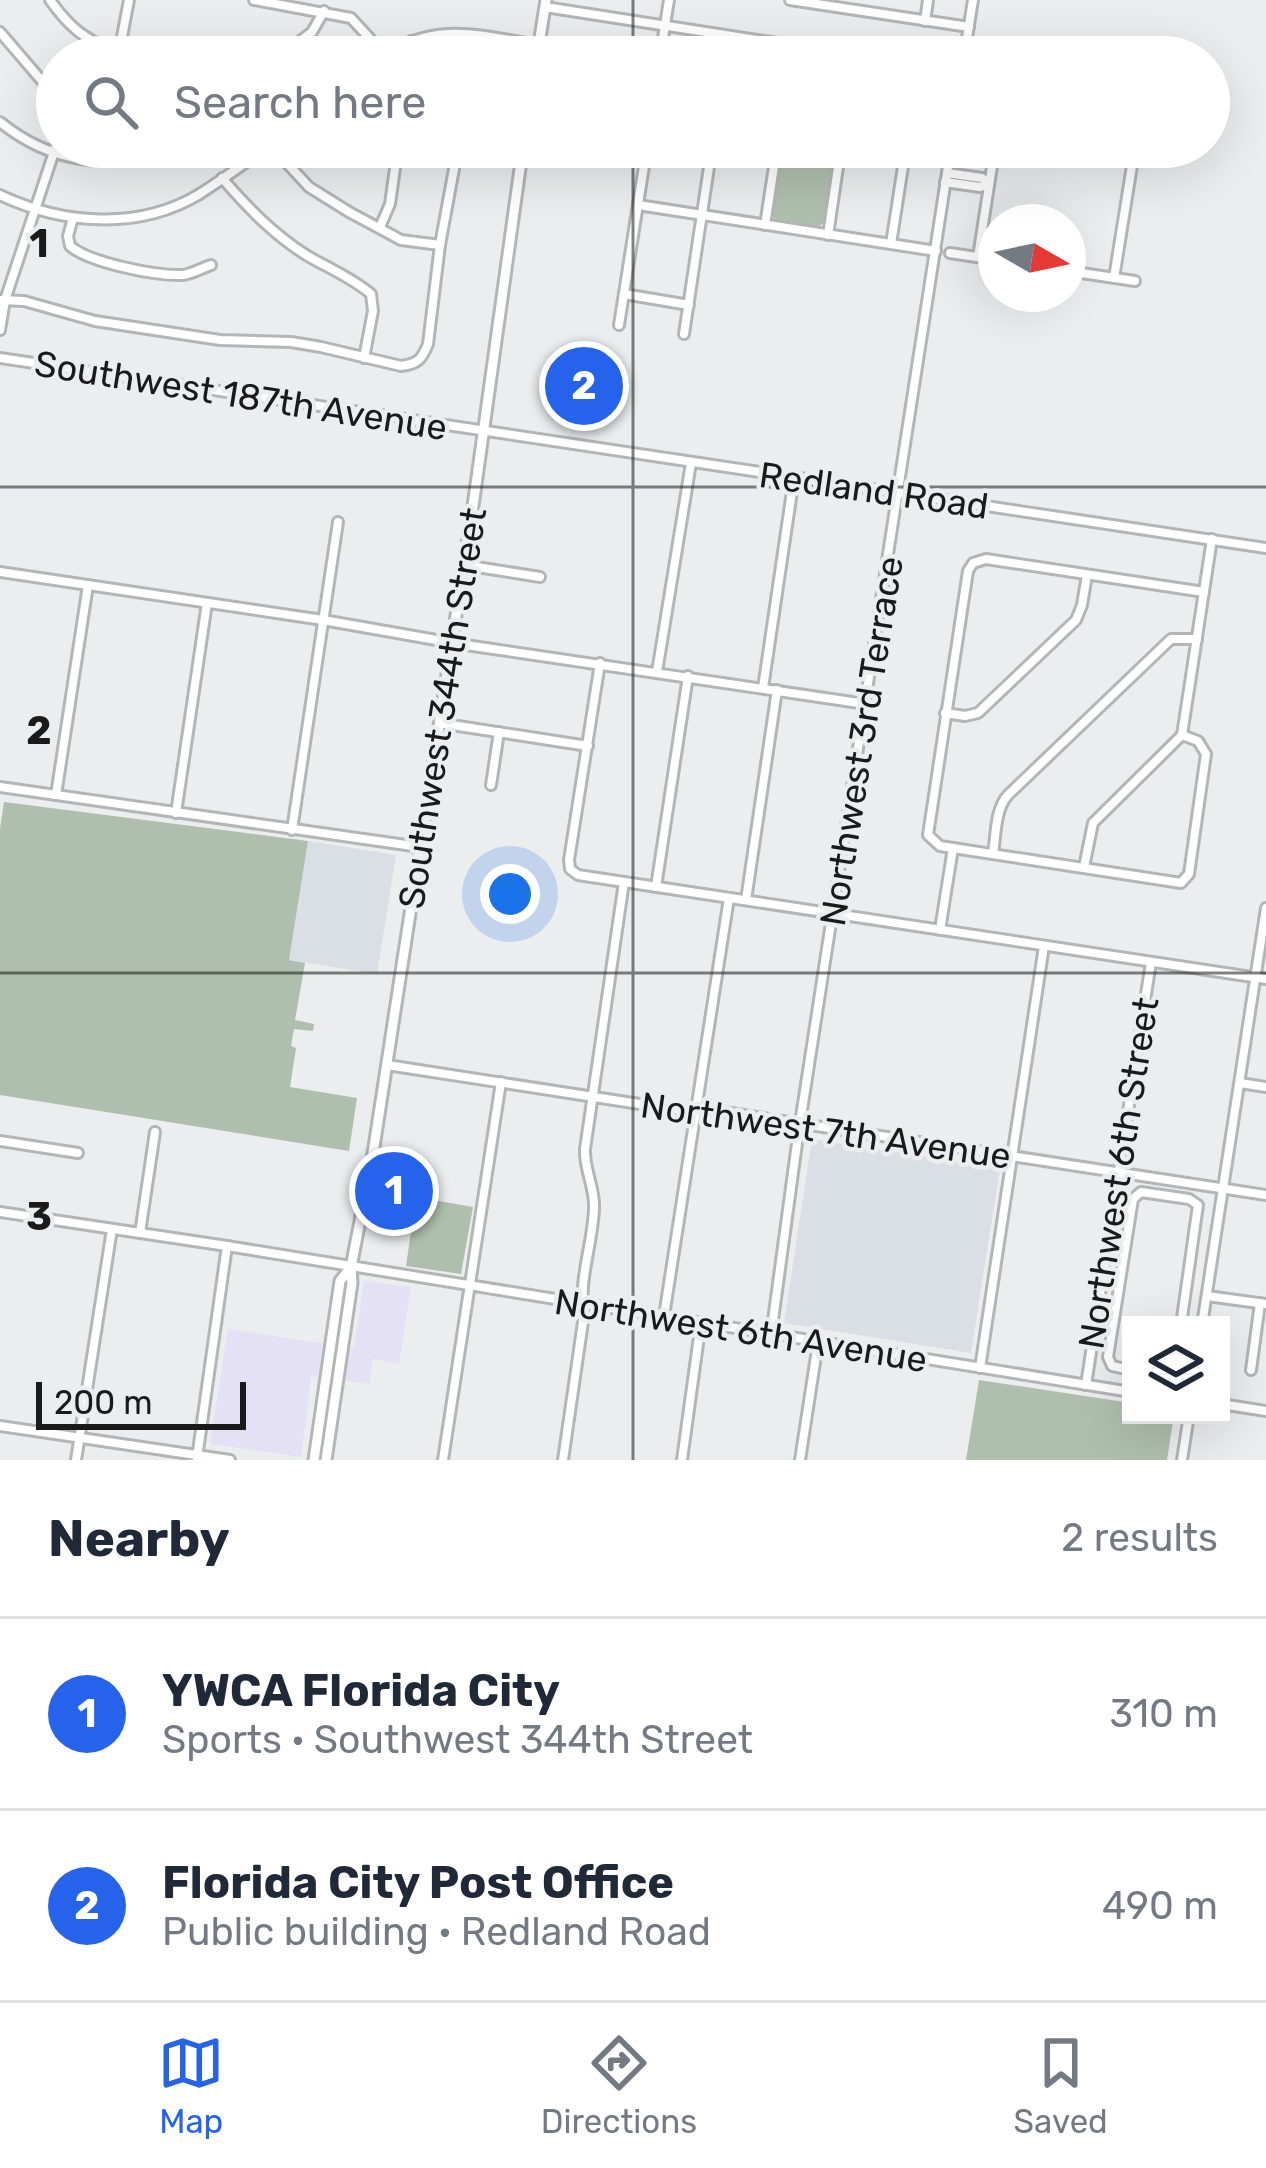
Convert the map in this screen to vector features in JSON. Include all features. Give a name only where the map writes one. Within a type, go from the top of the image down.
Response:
[{"type":"main road","points":[[540,36],[545,4]]},
{"type":"main road","name":"Southwest 344th Street","points":[[326,1460],[351,1296],[351,1267],[387,1065],[521,168]]},
{"type":"main road","name":"Southwest 344th Street","points":[[314,1460],[340,1281],[351,1267]]},
{"type":"street","points":[[50,0],[84,36]]},
{"type":"street","points":[[122,36],[129,0]]},
{"type":"street","points":[[254,0],[351,18],[366,36]]},
{"type":"street","points":[[663,36],[669,0]]},
{"type":"street","points":[[796,0],[862,6],[969,28]]},
{"type":"street","points":[[925,21],[928,0]]},
{"type":"street","points":[[968,36],[973,0]]},
{"type":"street","points":[[545,4],[730,36]]},
{"type":"street","points":[[307,36],[324,11]]},
{"type":"street","points":[[0,32],[36,74]]},
{"type":"street","points":[[428,36],[452,32],[470,36]]},
{"type":"street","points":[[0,122],[36,146]]},
{"type":"street","points":[[0,330],[2,300],[48,168]]},
{"type":"street","points":[[0,195],[73,218],[117,219],[156,212],[196,196],[237,168]]},
{"type":"street","points":[[290,168],[309,187],[401,240],[440,245]]},
{"type":"street","points":[[380,227],[390,204],[395,168]]},
{"type":"street","points":[[2,300],[24,301],[95,321],[220,340],[292,342],[413,365],[422,359],[428,344],[454,168]]},
{"type":"street","points":[[619,325],[643,168]]},
{"type":"street","points":[[684,334],[709,168]]},
{"type":"street","points":[[765,225],[774,168]]},
{"type":"street","points":[[828,235],[839,168]]},
{"type":"street","points":[[891,244],[903,168]]},
{"type":"street","name":"Northwest 3rd Terrace","points":[[771,1335],[948,168]]},
{"type":"street","points":[[986,204],[991,168]]},
{"type":"street","points":[[1114,278],[1132,168]]},
{"type":"street","points":[[946,177],[982,178],[989,184]]},
{"type":"street","points":[[222,178],[269,229],[371,294],[373,311],[364,358]]},
{"type":"street","points":[[638,205],[936,251]]},
{"type":"street","points":[[73,218],[70,246],[105,264],[187,275],[211,265]]},
{"type":"street","points":[[950,253],[978,257]]},
{"type":"street","points":[[1086,274],[1135,281]]},
{"type":"street","points":[[624,294],[688,304]]},
{"type":"street","name":"Southwest 187th Avenue","points":[[0,358],[483,431]]},
{"type":"street","name":"Redland Road","points":[[483,431],[1266,548]]},
{"type":"street","points":[[657,672],[691,463]]},
{"type":"street","points":[[763,688],[794,478]]},
{"type":"street","points":[[292,830],[338,522]]},
{"type":"street","points":[[1084,867],[1094,824],[1183,735],[1212,539]]},
{"type":"street","points":[[1183,735],[1198,741],[1206,754],[1189,874],[1181,883],[940,846],[930,839],[945,713],[973,563],[986,559],[1204,592]]},
{"type":"street","points":[[464,565],[540,577]]},
{"type":"street","points":[[0,572],[866,704]]},
{"type":"street","points":[[945,713],[978,713],[1076,620],[1087,575]]},
{"type":"street","points":[[56,795],[88,585]]},
{"type":"street","points":[[176,813],[207,603]]},
{"type":"street","points":[[992,854],[999,811],[1007,795],[1171,639],[1197,639]]},
{"type":"street","points":[[600,663],[569,860],[580,876],[1261,978]]},
{"type":"street","points":[[656,887],[688,676]]},
{"type":"street","points":[[746,900],[777,690]]},
{"type":"street","points":[[439,723],[587,746]]},
{"type":"street","points":[[491,785],[499,732]]},
{"type":"street","points":[[0,787],[420,848]]},
{"type":"street","points":[[940,930],[953,848]]},
{"type":"street","points":[[562,1460],[595,1207],[585,1162],[624,882]]},
{"type":"street","points":[[664,1316],[729,898]]},
{"type":"street","points":[[1204,1316],[1261,978],[1266,908]]},
{"type":"street","points":[[980,1368],[1045,946]]},
{"type":"street","name":"Northwest 6th Street","points":[[1086,1384],[1150,962]]},
{"type":"street","name":"Northwest 7th Avenue","points":[[387,1065],[1266,1195]]},
{"type":"street","points":[[443,1460],[501,1082]]},
{"type":"street","points":[[1240,1083],[1266,1087]]},
{"type":"street","points":[[140,1233],[155,1132]]},
{"type":"street","points":[[0,1141],[78,1153]]},
{"type":"street","points":[[1122,1369],[1109,1363],[1110,1343],[1132,1199],[1141,1192],[1190,1199],[1198,1205],[1182,1316]]},
{"type":"street","points":[[1112,1211],[1130,1214]]},
{"type":"street","name":"Northwest 6th Avenue","points":[[0,1212],[1122,1390]]},
{"type":"street","points":[[76,1460],[112,1229]]},
{"type":"street","points":[[197,1458],[227,1246]]},
{"type":"street","points":[[1207,1296],[1263,1304],[1251,1370]]},
{"type":"street","points":[[682,1460],[701,1322]]},
{"type":"street","points":[[1092,1340],[1110,1343]]},
{"type":"street","points":[[800,1460],[818,1342]]},
{"type":"street","points":[[1230,1405],[1266,1411]]},
{"type":"street","points":[[1182,1460],[1188,1424]]},
{"type":"street","points":[[0,1426],[230,1460]]},
{"type":"shaded area","points":[[308,841],[396,855],[377,974],[289,960]]},
{"type":"shaded area","points":[[812,1139],[1000,1168],[971,1353],[784,1323]]},
{"type":"shaded area","points":[[364,1281],[411,1287],[399,1364],[373,1359],[369,1384],[311,1376],[301,1457],[210,1444],[228,1329],[354,1348]]},
{"type":"green space","points":[[778,168],[835,168],[827,220],[816,229],[781,224],[772,217]]},
{"type":"green space","points":[[4,802],[308,841],[289,960],[305,963],[295,1020],[314,1024],[313,1031],[294,1029],[290,1087],[357,1098],[349,1151],[0,1095],[0,829]]},
{"type":"green space","points":[[416,1197],[473,1207],[461,1274],[406,1266]]},
{"type":"green space","points":[[979,1380],[1122,1402],[1122,1424],[1173,1424],[1167,1460],[966,1460]]},
{"type":"place","name":"Florida City Post Office","points":[[584,386]]},
{"type":"place","name":"YWCA Florida City","points":[[394,1191]]}]
